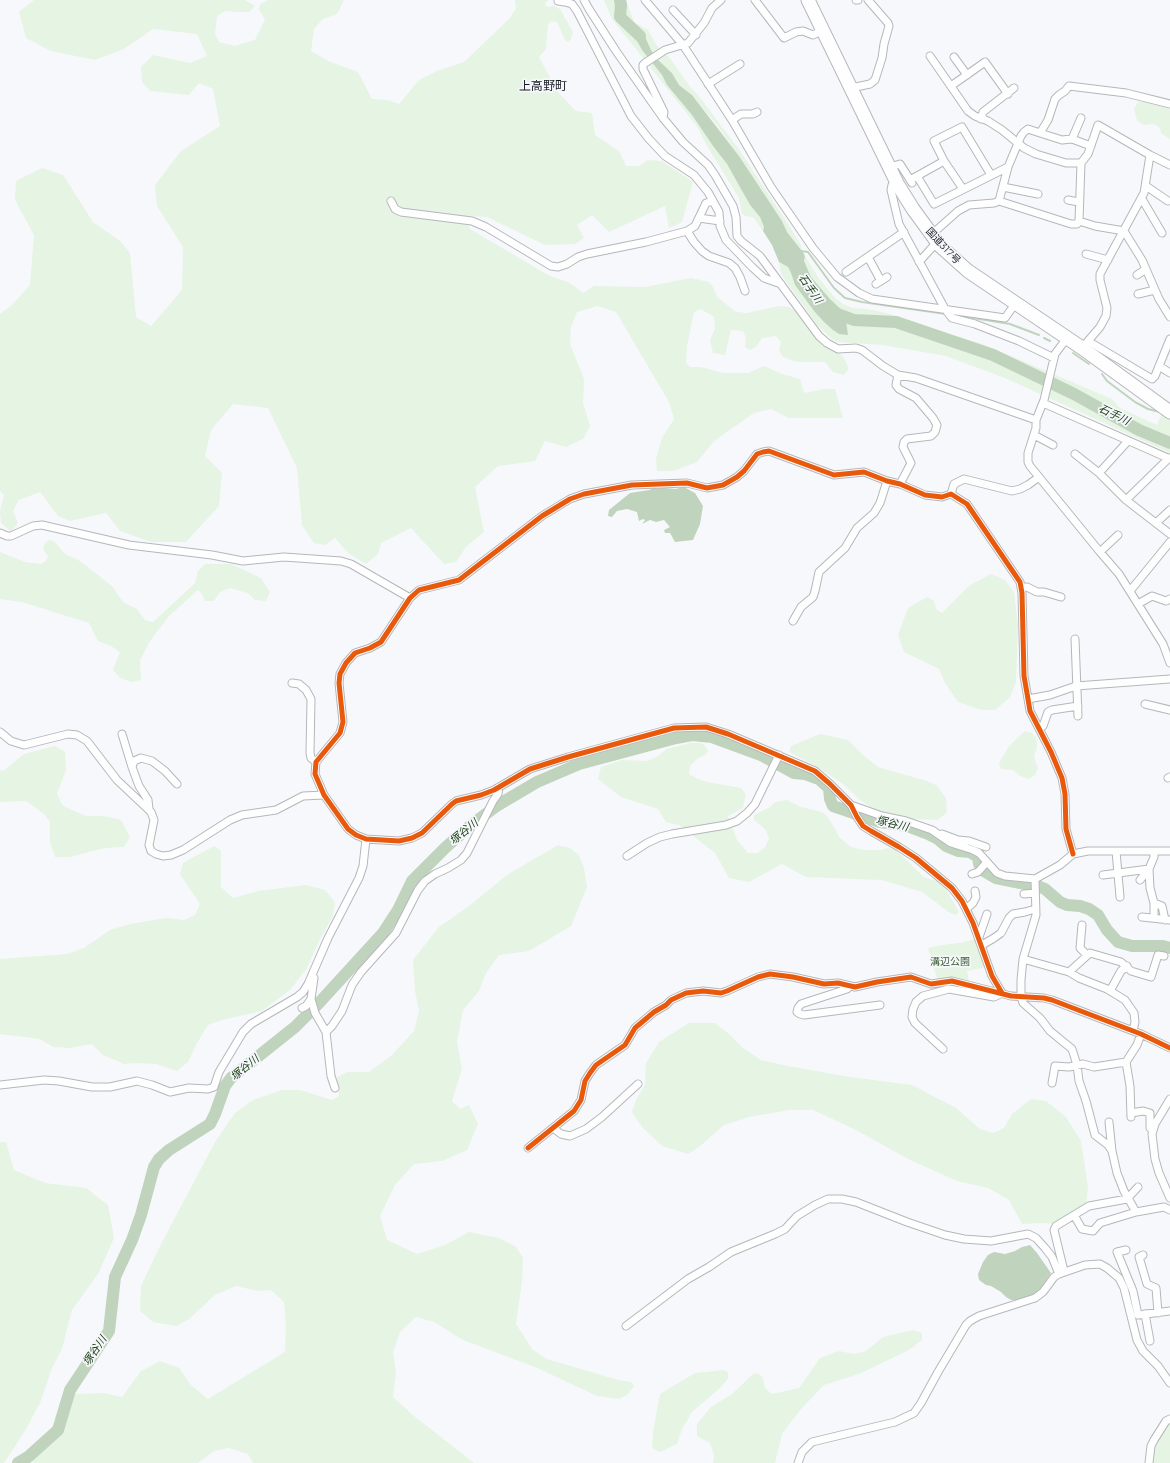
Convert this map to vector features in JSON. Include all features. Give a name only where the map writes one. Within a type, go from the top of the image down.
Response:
[{"type":"highway","name":"国道317号","points":[[808,0],[824,30],[896,182],[934,238],[968,271],[1066,338],[1085,344],[1170,412]]},
{"type":"street","points":[[584,0],[616,51],[662,118],[683,142],[708,165],[733,206],[736,217],[737,236],[760,256],[782,284],[813,329],[827,343],[838,349],[856,348],[862,350],[898,375],[916,378],[1036,420]]},
{"type":"street","points":[[645,0],[683,45],[732,120],[771,187],[813,248],[837,277],[859,293],[872,299],[1005,318],[1015,304]]},
{"type":"street","points":[[662,118],[664,112],[643,69],[644,63],[666,50],[688,43],[704,23],[712,8],[721,0]]},
{"type":"street","points":[[755,0],[784,38],[796,32],[803,31],[813,35],[824,30]]},
{"type":"street","points":[[851,88],[870,84],[875,80],[882,58],[888,23],[868,0]]},
{"type":"street","points":[[558,2],[572,4],[577,11],[632,116],[649,139],[665,156],[694,175],[708,192],[719,212],[720,221],[726,240],[764,278],[782,284]]},
{"type":"street","points":[[674,10],[696,34]]},
{"type":"street","points":[[930,56],[968,111],[975,116],[1002,130],[1018,143],[1036,154],[1066,163],[1081,163]]},
{"type":"street","points":[[954,57],[966,75]]},
{"type":"street","points":[[951,86],[985,62],[1008,94]]},
{"type":"street","points":[[708,84],[740,64]]},
{"type":"street","points":[[1040,133],[1048,120],[1055,99],[1069,86],[1126,93],[1170,104]]},
{"type":"street","points":[[981,119],[983,112],[1014,88]]},
{"type":"street","points":[[732,120],[741,114],[753,114],[757,112]]},
{"type":"street","points":[[1072,139],[1081,118]]},
{"type":"street","points":[[1079,221],[1081,163],[1088,154],[1098,125],[1170,165]]},
{"type":"street","points":[[963,189],[944,160],[934,141],[962,127],[991,175]]},
{"type":"street","points":[[999,201],[1008,167],[1018,143],[1024,132],[1028,129],[1062,140],[1072,139],[1090,146]]},
{"type":"street","points":[[1150,155],[1146,186],[1142,199],[1100,274],[1100,280],[1107,308],[1106,316],[1100,327],[1085,344],[1152,379],[1155,376],[1170,339]]},
{"type":"street","points":[[890,167],[900,164],[911,182],[917,176],[944,160]]},
{"type":"street","points":[[917,176],[934,204],[1008,167]]},
{"type":"street","points":[[896,182],[892,185],[890,190],[899,224],[945,309],[952,318],[975,324],[1019,341],[1054,358]]},
{"type":"street","points":[[1146,186],[1168,201]]},
{"type":"street","points":[[1003,187],[1038,194]]},
{"type":"street","points":[[1142,199],[1162,233]]},
{"type":"street","points":[[1068,200],[1079,202]]},
{"type":"street","points":[[391,201],[396,209],[401,212],[472,221],[486,227],[551,266],[558,267],[586,254],[653,240],[687,231],[695,226],[706,203],[713,201]]},
{"type":"street","points":[[920,262],[934,238],[958,211],[969,205],[994,203],[999,201],[1071,224],[1077,224],[1079,221]]},
{"type":"street","points":[[700,218],[720,221]]},
{"type":"street","points":[[1079,221],[1095,226],[1124,231]]},
{"type":"street","points":[[687,231],[702,251],[709,256],[729,263],[735,268],[745,291]]},
{"type":"street","points":[[1124,231],[1146,269],[1159,299],[1170,316]]},
{"type":"street","points":[[846,272],[904,232]]},
{"type":"street","points":[[1086,254],[1108,260]]},
{"type":"street","points":[[868,257],[882,280]]},
{"type":"street","points":[[1137,275],[1146,269]]},
{"type":"street","points":[[1138,294],[1155,290]]},
{"type":"street","points":[[1066,338],[1055,354],[1044,401],[1036,420],[1034,435],[1028,453],[1028,462],[1119,574],[1163,644],[1170,663]]},
{"type":"street","points":[[1159,366],[1170,373]]},
{"type":"street","points":[[898,375],[896,385],[916,398],[937,425],[935,432],[930,436],[907,439],[904,442],[903,447],[911,463],[900,484]]},
{"type":"street","points":[[1044,401],[1128,441],[1169,458],[1126,500]]},
{"type":"street","points":[[1034,435],[1052,445]]},
{"type":"street","points":[[1099,473],[1128,441]]},
{"type":"street","points":[[951,494],[942,497],[925,495],[900,484],[886,481],[864,472],[834,475],[769,451],[757,454],[744,471],[723,485],[707,488],[687,483],[670,483],[613,487],[570,499],[542,516],[459,580],[419,590],[410,598],[381,642],[370,648],[355,653],[346,663],[340,674],[339,683],[343,722],[340,733],[316,762],[315,774],[324,795],[351,832],[366,839],[399,840],[412,838],[422,833],[452,804],[466,798],[481,795],[499,787],[530,769],[550,762],[674,728],[706,727],[728,734],[778,757],[815,771],[830,784],[851,807],[863,826],[900,847],[940,877],[957,894],[966,909],[979,937],[992,976],[1002,993]]},
{"type":"street","points":[[1075,454],[1099,473],[1126,500],[1170,534]]},
{"type":"street","points":[[951,494],[954,484],[964,479],[1012,491],[1028,485],[1039,477]]},
{"type":"street","points":[[793,621],[801,607],[813,597],[819,572],[822,568],[835,559],[845,548],[857,528],[874,513],[880,503],[886,481]]},
{"type":"street","points":[[951,494],[967,504],[1022,587],[1024,676],[1030,711],[1062,778],[1065,794],[1066,829],[1072,854]]},
{"type":"street","points":[[1156,523],[1170,510]]},
{"type":"street","points":[[0,533],[11,536],[33,526],[42,525],[129,545],[212,555],[243,561],[284,557],[341,561],[351,564],[410,598]]},
{"type":"street","points":[[1100,552],[1118,535]]},
{"type":"street","points":[[1130,591],[1170,542]]},
{"type":"street","points":[[1022,587],[1027,587],[1037,592],[1044,592],[1061,597]]},
{"type":"street","points":[[1138,604],[1152,596],[1166,602],[1170,599]]},
{"type":"street","points":[[1075,639],[1078,716]]},
{"type":"street","points":[[1028,700],[1050,695],[1076,686],[1170,679]]},
{"type":"street","points":[[292,683],[299,684],[306,690],[311,699],[310,753],[311,758],[316,762]]},
{"type":"street","points":[[1145,704],[1170,710]]},
{"type":"street","points":[[1039,728],[1043,726],[1048,712],[1078,706]]},
{"type":"street","points":[[0,732],[11,741],[24,745],[32,744],[59,735],[68,734],[77,735],[88,741],[117,780],[151,812],[154,820],[148,845],[151,851],[163,856],[171,855],[183,850],[230,820],[242,815],[276,810],[303,796],[324,795]]},
{"type":"street","points":[[122,734],[139,786],[148,800],[149,809]]},
{"type":"street","points":[[627,856],[646,842],[660,837],[726,826],[736,821],[747,813],[755,804],[778,757]]},
{"type":"street","points":[[132,767],[134,761],[141,758],[152,761],[165,771],[177,784]]},
{"type":"street","points":[[326,1032],[342,1011],[352,985],[361,972],[396,933],[418,890],[425,881],[461,860],[467,853],[490,806],[498,794],[499,787]]},
{"type":"street","points":[[851,807],[906,822],[958,840],[969,841],[986,847]]},
{"type":"street","points":[[932,830],[951,844],[979,853],[984,866],[997,873],[1035,886]]},
{"type":"street","points":[[0,1085],[44,1080],[92,1087],[110,1087],[137,1081],[170,1092],[189,1088],[208,1089],[214,1087],[225,1062],[235,1048],[243,1032],[250,1024],[303,992],[313,974],[328,938],[359,878],[363,866],[366,839]]},
{"type":"street","points":[[1024,894],[1072,854],[1088,851],[1170,851]]},
{"type":"street","points":[[1116,851],[1120,897]]},
{"type":"street","points":[[1140,880],[1149,869],[1154,857],[1154,852]]},
{"type":"street","points":[[972,874],[984,866]]},
{"type":"street","points":[[1103,875],[1149,869]]},
{"type":"street","points":[[1149,869],[1150,888],[1154,903],[1154,918]]},
{"type":"street","points":[[1035,886],[1036,915],[1023,959],[1021,997],[1023,1003],[1040,1018],[1050,1031],[1072,1049],[1077,1065],[1079,1081],[1095,1135],[1108,1145],[1112,1151]]},
{"type":"street","points":[[966,909],[973,903],[976,897],[976,891]]},
{"type":"street","points":[[1154,903],[1162,906],[1168,920]]},
{"type":"street","points":[[982,945],[1001,933],[1009,918],[1013,914],[1035,909]]},
{"type":"street","points":[[979,937],[987,914]]},
{"type":"street","points":[[1142,917],[1168,920]]},
{"type":"street","points":[[1082,925],[1080,948],[1087,955]]},
{"type":"street","points":[[1069,972],[1090,953],[1121,962],[1131,971],[1151,977],[1158,955],[1164,956]]},
{"type":"street","points":[[1023,959],[1069,972],[1079,978],[1110,991],[1125,1000],[1134,1013],[1135,1022],[1133,1031]]},
{"type":"street","points":[[1110,991],[1126,966]]},
{"type":"street","points":[[313,974],[313,1006],[326,1032],[330,1076],[335,1088]]},
{"type":"street","points":[[528,1148],[578,1106],[585,1081],[596,1065],[625,1045],[635,1028],[654,1012],[686,993],[703,991],[720,993],[727,992],[758,977],[770,974],[793,977],[824,984],[838,983],[860,987],[877,982],[911,977],[931,984],[952,980],[1011,996],[1044,998],[1052,1000],[1141,1034],[1170,1048]]},
{"type":"street","points":[[850,986],[847,989],[801,1004],[797,1012],[804,1015],[880,1005]]},
{"type":"street","points":[[943,1049],[915,1023],[912,1017],[916,1002],[923,996],[949,989],[994,997],[1002,993]]},
{"type":"street","points":[[302,1008],[306,1006],[313,1006]]},
{"type":"street","points":[[1141,1034],[1137,1045],[1126,1062],[1130,1086],[1131,1115],[1143,1111],[1150,1113],[1150,1128],[1153,1130]]},
{"type":"street","points":[[1052,1083],[1055,1066],[1069,1067],[1083,1064],[1094,1067],[1126,1062]]},
{"type":"street","points":[[553,1128],[561,1134],[570,1136],[586,1130],[638,1084]]},
{"type":"street","points":[[1170,1099],[1153,1130],[1152,1140],[1159,1173],[1170,1198]]},
{"type":"street","points":[[1109,1122],[1112,1151],[1117,1173],[1128,1199],[1136,1212]]},
{"type":"street","points":[[1062,1272],[1054,1230],[1056,1226],[1089,1206],[1128,1199],[1138,1186]]},
{"type":"street","points":[[626,1326],[688,1279],[731,1252],[785,1229],[797,1216],[828,1199],[842,1199],[856,1202],[945,1235],[964,1239],[991,1241],[1028,1234],[1036,1238],[1045,1248],[1062,1272]]},
{"type":"street","points":[[1074,1215],[1082,1229],[1093,1231],[1100,1223],[1136,1212],[1164,1207],[1170,1210]]},
{"type":"street","points":[[1126,1250],[1117,1252],[1132,1291],[1138,1315],[1170,1312]]},
{"type":"street","points":[[1143,1255],[1139,1257],[1146,1284],[1156,1288],[1158,1313]]},
{"type":"street","points":[[798,1463],[802,1452],[812,1442],[894,1422],[914,1413],[966,1324],[979,1316],[1035,1298],[1054,1277],[1062,1272],[1085,1265],[1100,1264],[1108,1268],[1119,1278],[1124,1288],[1137,1340],[1143,1352],[1158,1366],[1170,1383]]},
{"type":"street","points":[[1145,1314],[1150,1341]]},
{"type":"street","points":[[1149,1463],[1151,1446],[1166,1421],[1170,1419]]},
{"type":"green space","points":[[34,0],[245,0],[255,6],[249,12],[225,11],[217,16],[215,34],[219,42],[235,46],[255,40],[265,19],[259,10],[260,4],[268,0],[344,0],[337,14],[323,19],[314,29],[311,51],[328,61],[358,72],[372,99],[388,100],[399,104],[419,80],[437,71],[464,62],[510,18],[516,8],[515,0],[549,0],[545,3],[547,7],[554,6],[560,9],[573,32],[571,39],[568,42],[565,40],[557,22],[551,21],[548,25],[546,49],[539,57],[558,92],[576,111],[592,113],[595,135],[619,151],[626,166],[639,166],[648,160],[662,161],[693,182],[682,222],[669,228],[665,206],[609,232],[592,215],[577,225],[584,238],[575,244],[545,245],[487,217],[466,216],[470,229],[548,275],[570,283],[583,293],[594,286],[645,287],[691,278],[709,282],[717,297],[736,312],[747,313],[779,306],[789,307],[799,313],[812,334],[827,348],[842,355],[849,368],[844,375],[833,372],[825,362],[797,362],[783,357],[779,350],[781,342],[776,336],[762,338],[756,347],[750,350],[745,347],[746,338],[743,331],[731,330],[725,355],[713,353],[710,340],[715,329],[714,317],[701,309],[694,312],[687,346],[686,362],[690,367],[701,367],[723,373],[748,373],[764,366],[782,374],[800,379],[804,393],[824,389],[835,389],[843,418],[789,418],[771,409],[754,413],[714,441],[697,462],[673,471],[657,471],[656,458],[662,438],[674,419],[669,402],[616,312],[597,306],[577,312],[571,327],[570,344],[584,379],[583,403],[590,426],[583,439],[566,447],[545,441],[535,461],[498,466],[475,487],[484,532],[466,547],[456,562],[444,564],[411,528],[381,543],[378,554],[366,564],[348,553],[335,538],[325,545],[314,543],[302,525],[297,468],[268,408],[233,404],[211,430],[205,456],[222,473],[219,506],[186,542],[151,542],[120,531],[106,513],[70,521],[58,516],[40,492],[19,500],[13,511],[18,523],[11,532],[1,523],[0,511],[4,495],[0,491],[0,314],[12,305],[30,285],[34,235],[15,200],[16,181],[42,168],[63,175],[93,222],[120,241],[130,253],[136,317],[151,326],[182,290],[183,247],[157,206],[155,185],[181,151],[220,126],[213,89],[199,83],[189,95],[150,91],[142,82],[141,67],[153,55],[190,63],[207,56],[197,34],[153,29],[124,49],[95,60],[51,51],[26,38],[19,12]]},
{"type":"green space","points":[[604,0],[626,0],[634,22],[648,30],[657,46],[669,57],[738,148],[788,224],[801,245],[802,251],[787,232],[782,221],[717,125],[692,95],[679,85],[672,73],[657,59],[628,25],[642,50],[662,75],[667,85],[692,115],[727,164],[750,205],[760,217],[764,227],[763,231],[753,217],[742,214],[739,198],[696,125],[612,19]]},
{"type":"green space","points":[[1138,102],[1149,102],[1170,109],[1170,139],[1161,133],[1160,128],[1154,124],[1143,125],[1137,120],[1134,109]]},
{"type":"green space","points":[[805,256],[820,280],[836,299],[843,304],[853,308],[868,309],[886,313],[980,343],[1112,399],[1120,408],[1157,425],[1162,413],[1170,418],[1170,453],[1005,378],[946,356],[883,345],[837,342],[817,325],[781,274],[779,262],[788,267],[795,285],[814,311],[839,334],[845,313],[830,299],[811,277],[804,261]]},
{"type":"green space","points":[[49,540],[54,541],[65,554],[80,561],[112,586],[123,602],[137,609],[145,620],[153,622],[195,583],[198,571],[205,564],[231,564],[261,578],[270,592],[266,601],[255,600],[248,593],[230,588],[220,592],[214,601],[205,601],[202,594],[198,590],[169,616],[150,641],[140,660],[141,680],[131,682],[120,678],[113,670],[120,652],[111,646],[98,641],[89,623],[22,602],[0,599],[0,552],[25,562],[41,564],[46,561],[48,556],[43,549],[45,543]]},
{"type":"green space","points":[[991,574],[1005,580],[1014,592],[1018,625],[1016,682],[1010,697],[995,710],[981,710],[958,702],[945,683],[939,669],[904,652],[898,635],[908,608],[927,597],[934,601],[936,609],[942,613],[970,585]]},
{"type":"green space","points":[[1025,731],[1032,733],[1036,737],[1037,747],[1034,757],[1038,768],[1035,775],[1029,779],[1020,776],[1013,770],[1001,769],[999,763],[1009,746]]},
{"type":"green space","points":[[820,734],[848,740],[878,767],[936,785],[946,798],[947,812],[938,820],[913,819],[878,812],[860,800],[843,784],[816,766],[789,752],[791,746]]},
{"type":"green space","points":[[690,743],[701,743],[708,751],[704,756],[698,758],[690,766],[689,774],[707,782],[741,788],[746,795],[743,808],[728,816],[737,840],[748,853],[758,853],[765,847],[769,839],[766,830],[754,820],[754,815],[770,807],[775,802],[787,800],[801,807],[822,812],[828,817],[840,838],[851,847],[864,850],[881,850],[888,848],[896,850],[924,877],[937,881],[946,889],[959,912],[956,915],[950,913],[922,892],[882,880],[806,877],[782,864],[749,882],[729,878],[715,853],[679,825],[666,822],[658,809],[621,797],[598,779],[601,767],[622,760],[647,761],[655,758],[667,749]]},
{"type":"green space","points":[[55,746],[65,752],[66,770],[57,794],[63,806],[86,816],[104,816],[121,820],[130,837],[124,847],[105,848],[70,857],[55,857],[50,842],[50,822],[44,814],[26,801],[0,802],[0,770],[3,771],[24,754]]},
{"type":"green space","points":[[558,845],[570,848],[579,855],[584,868],[587,887],[571,926],[529,951],[499,955],[486,973],[479,991],[463,1010],[457,1042],[462,1069],[452,1101],[460,1109],[469,1105],[478,1124],[467,1150],[442,1161],[414,1164],[395,1185],[380,1216],[387,1240],[417,1254],[445,1245],[469,1232],[499,1238],[516,1247],[523,1258],[522,1281],[516,1324],[533,1350],[547,1359],[618,1380],[631,1382],[634,1386],[627,1395],[619,1399],[597,1396],[535,1367],[463,1340],[434,1322],[416,1317],[400,1332],[393,1352],[396,1373],[393,1397],[414,1416],[474,1463],[253,1463],[248,1454],[229,1448],[214,1451],[198,1463],[33,1463],[32,1459],[60,1431],[68,1401],[74,1394],[104,1393],[122,1397],[141,1371],[160,1361],[179,1368],[191,1385],[208,1399],[285,1352],[286,1326],[284,1302],[271,1290],[258,1291],[236,1286],[215,1295],[189,1319],[177,1326],[153,1322],[140,1311],[141,1286],[160,1246],[215,1142],[235,1113],[253,1100],[282,1090],[300,1090],[332,1100],[339,1096],[337,1077],[347,1072],[369,1072],[392,1055],[414,1031],[419,1011],[415,991],[413,960],[439,927],[469,906],[507,875]]},
{"type":"green space","points":[[214,846],[221,851],[221,887],[233,898],[258,891],[306,885],[325,890],[335,902],[333,916],[319,941],[307,968],[290,990],[262,1011],[222,1020],[208,1025],[188,1062],[177,1071],[156,1064],[124,1064],[103,1055],[92,1044],[69,1048],[53,1047],[40,1039],[0,1034],[0,959],[67,954],[84,948],[110,930],[130,924],[166,918],[184,920],[195,915],[200,904],[180,874],[183,863]]},
{"type":"green space","name":"溝辺公園","points":[[975,939],[982,951],[986,967],[967,971],[969,983],[938,982],[928,948]]},
{"type":"green space","points":[[689,1023],[715,1023],[743,1048],[761,1060],[850,1077],[912,1085],[956,1108],[980,1129],[993,1133],[1004,1128],[1012,1114],[1031,1099],[1046,1101],[1066,1117],[1081,1141],[1088,1187],[1086,1206],[1056,1224],[1022,1224],[1009,1200],[988,1188],[957,1181],[910,1160],[854,1129],[813,1110],[789,1110],[749,1117],[724,1125],[699,1147],[688,1154],[662,1146],[642,1127],[632,1112],[636,1100],[645,1085],[646,1063],[659,1042]]},
{"type":"green space","points":[[0,1142],[6,1142],[14,1170],[45,1183],[86,1188],[108,1205],[114,1238],[98,1274],[72,1310],[62,1349],[52,1368],[40,1403],[25,1431],[4,1463],[0,1463]]},
{"type":"green space","points":[[913,1330],[922,1333],[922,1340],[909,1350],[859,1374],[824,1385],[801,1409],[782,1434],[775,1463],[713,1463],[714,1455],[710,1443],[697,1436],[697,1424],[711,1407],[732,1394],[754,1373],[759,1374],[763,1378],[765,1388],[772,1394],[799,1388],[820,1358],[839,1351],[854,1354],[866,1351],[883,1337]]},
{"type":"green space","points":[[724,1370],[728,1372],[728,1379],[692,1412],[682,1429],[677,1444],[660,1452],[652,1448],[653,1432],[660,1394],[695,1373]]},
{"type":"green space","points":[[1170,1421],[1170,1463],[1147,1463],[1152,1447]]},
{"type":"water","points":[[628,25],[642,30],[657,59],[672,73],[679,85],[692,95],[739,156],[782,221],[787,232],[805,256],[804,261],[811,277],[830,299],[845,313],[848,335],[839,334],[825,323],[795,285],[788,267],[779,262],[772,245],[763,231],[764,227],[760,217],[750,205],[727,164],[692,115],[667,85],[662,75],[642,50]]},
{"type":"water","points":[[656,487],[675,489],[684,487],[695,493],[703,506],[700,524],[693,540],[675,542],[670,533],[665,533],[664,530],[670,527],[664,520],[656,522],[650,520],[642,524],[645,520],[643,519],[639,521],[637,512],[627,509],[617,511],[612,517],[608,516],[609,510],[630,493],[649,490]]},
{"type":"water","points":[[1030,1245],[1051,1273],[1040,1289],[1032,1296],[1023,1300],[1011,1300],[1001,1292],[979,1280],[978,1274],[988,1255],[994,1252],[1005,1254]]},
{"type":"waterway","name":"石手川","points":[[620,0],[620,17],[640,36]]},
{"type":"waterway","points":[[800,251],[808,252],[834,288],[845,298],[862,302],[946,314]]},
{"type":"waterway","name":"石手川","points":[[830,311],[854,320],[896,322],[993,355],[1074,394],[1139,430],[1170,443]]},
{"type":"waterway","points":[[955,315],[1010,324],[1039,335]]},
{"type":"waterway","points":[[1044,338],[1050,341]]},
{"type":"waterway","points":[[1073,353],[1089,364]]},
{"type":"waterway","points":[[1102,374],[1107,381],[1135,402],[1148,409],[1160,412]]},
{"type":"waterway","name":"塚谷川","points":[[18,1463],[28,1457],[58,1430],[70,1390],[109,1331],[115,1277],[132,1240],[141,1215],[154,1167],[159,1159],[169,1150],[210,1124],[225,1086],[231,1078],[295,1027],[318,1004],[383,933],[398,910],[412,881],[445,848],[471,825],[498,805],[537,782],[579,764],[676,738],[692,735],[712,737],[761,755],[794,773],[805,774],[819,779],[829,788],[830,799],[833,806],[880,822],[907,826],[928,834],[938,839],[946,846],[958,851],[970,852],[975,855],[978,857],[979,864],[984,871],[996,878],[1040,887],[1045,889],[1060,902],[1067,905],[1080,906],[1089,909],[1098,915],[1107,930],[1118,942],[1132,946],[1163,946],[1170,948]]},
{"type":"cycle path","points":[[1002,993],[992,976],[973,923],[962,901],[952,888],[916,858],[863,826],[851,805],[815,771],[728,734],[706,727],[674,728],[530,769],[494,790],[456,801],[422,833],[412,838],[399,841],[366,839],[356,835],[348,829],[324,795],[315,774],[316,762],[340,733],[343,722],[339,683],[340,674],[346,663],[355,653],[370,648],[381,642],[410,598],[419,590],[459,580],[542,516],[570,499],[584,494],[632,485],[687,483],[707,488],[723,485],[744,471],[757,454],[769,451],[834,475],[864,472],[887,481],[900,484],[925,495],[942,497],[951,494],[967,504],[1020,582],[1022,593],[1024,676],[1030,711],[1051,752],[1062,778],[1065,794],[1066,829],[1073,854]]},
{"type":"cycle path","points":[[528,1148],[574,1111],[581,1100],[585,1081],[596,1065],[625,1045],[635,1028],[654,1012],[666,1005],[671,1000],[686,993],[703,991],[721,993],[758,977],[770,974],[793,977],[824,984],[838,983],[855,987],[911,977],[931,984],[952,981],[1011,996],[1044,998],[1141,1034],[1170,1048]]},
{"type":"district","name":"上高野町","points":[[543,86]]}]
